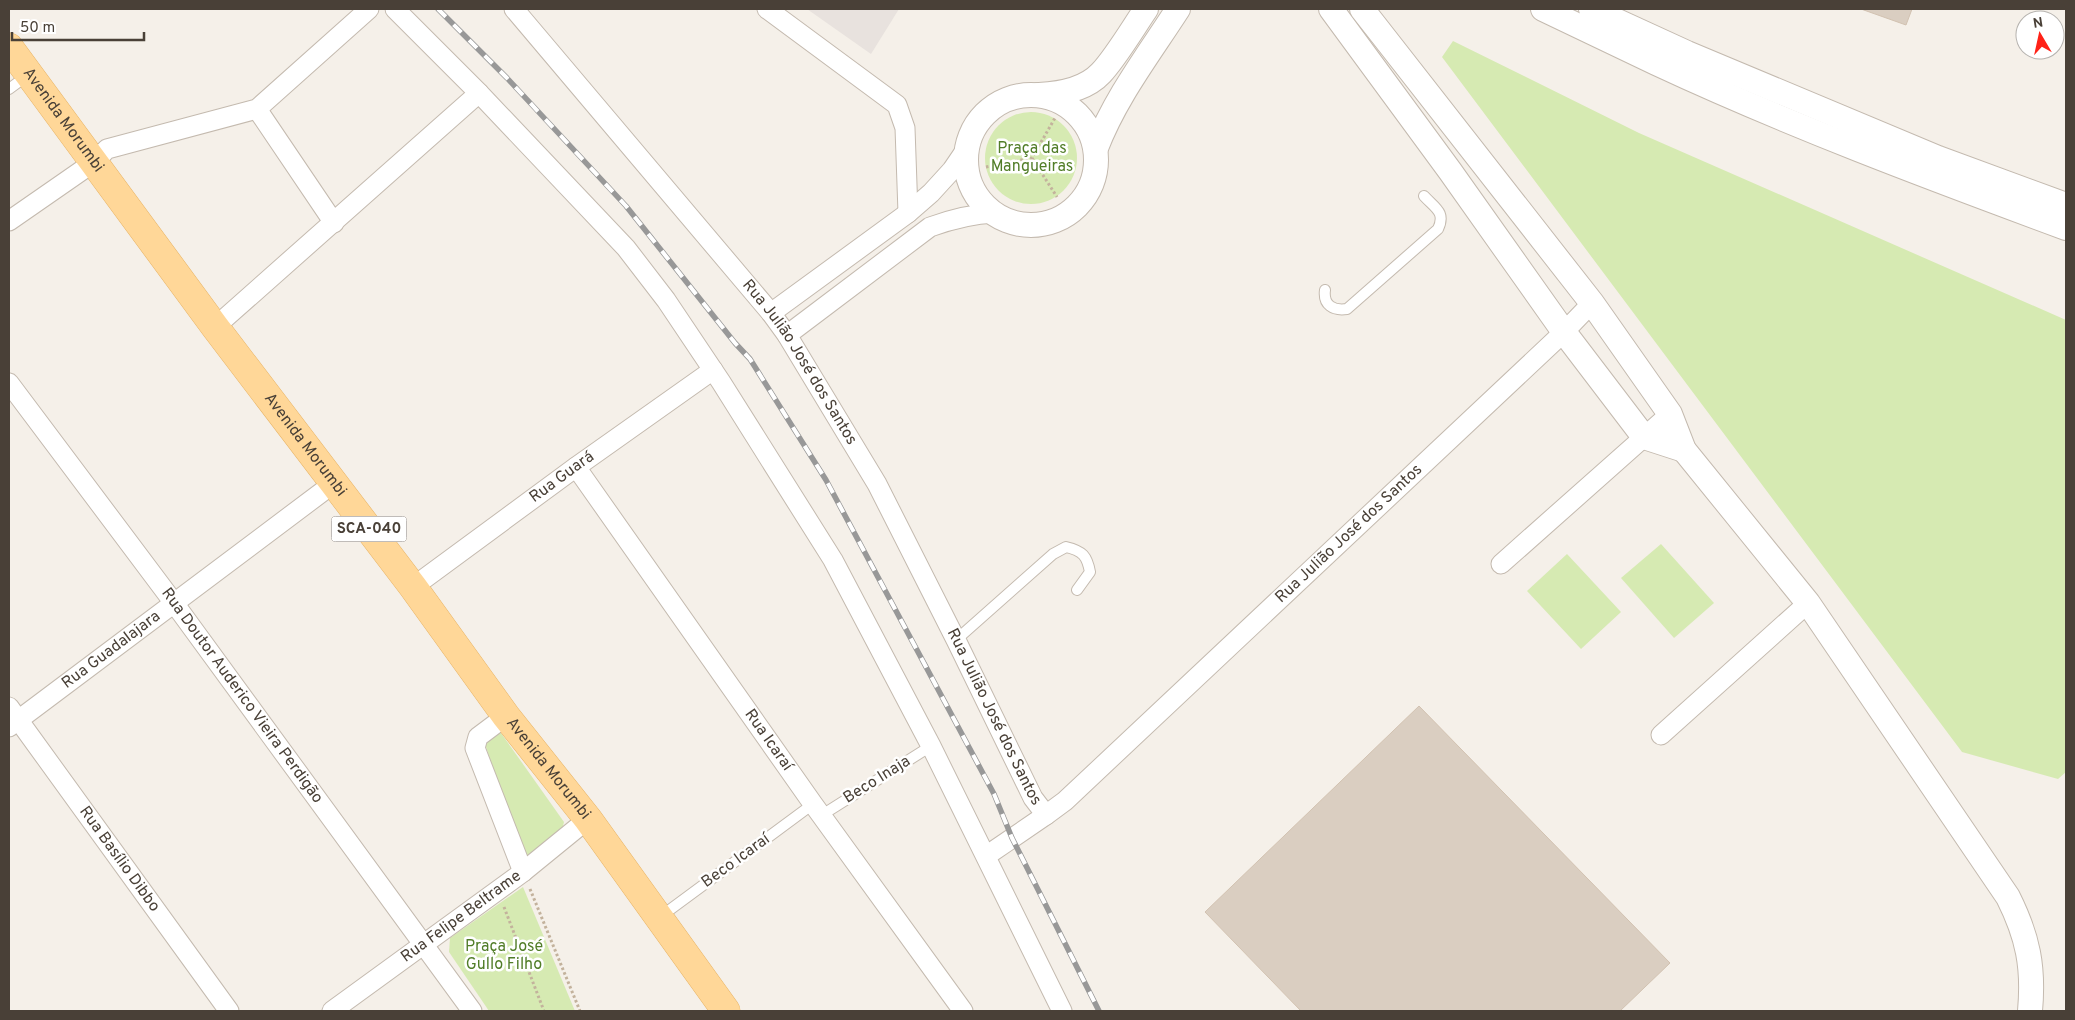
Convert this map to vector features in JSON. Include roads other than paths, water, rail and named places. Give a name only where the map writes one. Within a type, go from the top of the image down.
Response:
[{"type":"main road","name":"Avenida Morumbi","points":[[9,47],[19,81],[94,162],[215,327],[413,588],[506,716],[588,820],[726,1011]]},
{"type":"street","points":[[9,221],[94,162],[107,149],[257,109],[369,9]]},
{"type":"street","points":[[395,9],[479,93],[626,248],[666,300],[713,370],[833,560],[931,746],[1062,1011]]},
{"type":"street","name":"Rua Julião José dos Santos","points":[[514,9],[771,313],[787,335],[877,484],[1033,798],[1046,815],[1072,794],[1564,332],[1592,303]]},
{"type":"street","points":[[766,9],[897,105],[905,128],[908,213]]},
{"type":"street","points":[[1035,95],[1056,100],[1075,111],[1089,128],[1096,148],[1097,170],[1090,191],[1077,208],[1059,220],[1038,226],[1016,225],[980,202],[969,183],[965,162],[978,122],[994,106],[1014,97],[1063,92],[1089,82],[1101,74],[1146,9]]},
{"type":"street","points":[[1096,148],[1115,106],[1178,9]]},
{"type":"street","points":[[1331,9],[1450,171],[1564,332],[1644,437],[1684,450]]},
{"type":"street","points":[[1362,9],[1592,303],[1670,414],[1684,450],[1808,603],[2008,897],[2020,921],[2028,947],[2032,974],[2030,1011]]},
{"type":"street","points":[[1543,9],[1657,63],[1780,117],[1954,187],[2066,228]]},
{"type":"street","points":[[1592,9],[1686,53],[1938,158],[2066,205]]},
{"type":"street","points":[[215,327],[479,93]]},
{"type":"street","points":[[257,109],[334,223]]},
{"type":"street","points":[[771,313],[908,213],[931,193],[952,170],[969,145]]},
{"type":"street","points":[[787,335],[930,227],[950,219],[972,214],[995,213]]},
{"type":"street","name":"Rua Guará","points":[[413,588],[576,467],[713,370]]},
{"type":"street","name":"Rua Doutor Auderico Vieira Perdigão","points":[[9,383],[174,602],[472,1011]]},
{"type":"street","points":[[1501,564],[1670,414]]},
{"type":"street","name":"Rua Icaraí","points":[[576,467],[963,1011]]},
{"type":"street","name":"Rua Guadalajara","points":[[12,718],[174,602],[334,483]]},
{"type":"street","points":[[1661,735],[1808,603]]},
{"type":"street","points":[[506,716],[478,737],[476,748],[523,872]]},
{"type":"street","name":"Rua Basílio Dibbo","points":[[12,718],[229,1011]]},
{"type":"street","points":[[986,856],[1046,815]]},
{"type":"street","name":"Rua Felipe Beltrame","points":[[332,1011],[523,872],[588,820]]},
{"type":"lane","points":[[1325,290],[1324,299],[1327,304],[1341,310],[1348,309],[1438,229],[1442,220],[1441,213],[1424,196]]},
{"type":"lane","points":[[956,640],[1053,554],[1066,547],[1079,550],[1088,562],[1090,572],[1077,590]]},
{"type":"lane","name":"Beco Inaja","points":[[818,809],[931,746]]},
{"type":"lane","name":"Beco Icaraí","points":[[659,918],[818,809]]},
{"type":"railway","points":[[438,9],[507,78],[626,206],[735,343],[750,359],[826,480],[994,794],[1012,838],[1099,1011]]},
{"type":"park label","name":"Praça das Mangueiras","points":[[1032,158]]},
{"type":"park label","name":"Praça José Gullo Filho","points":[[504,956]]}]
